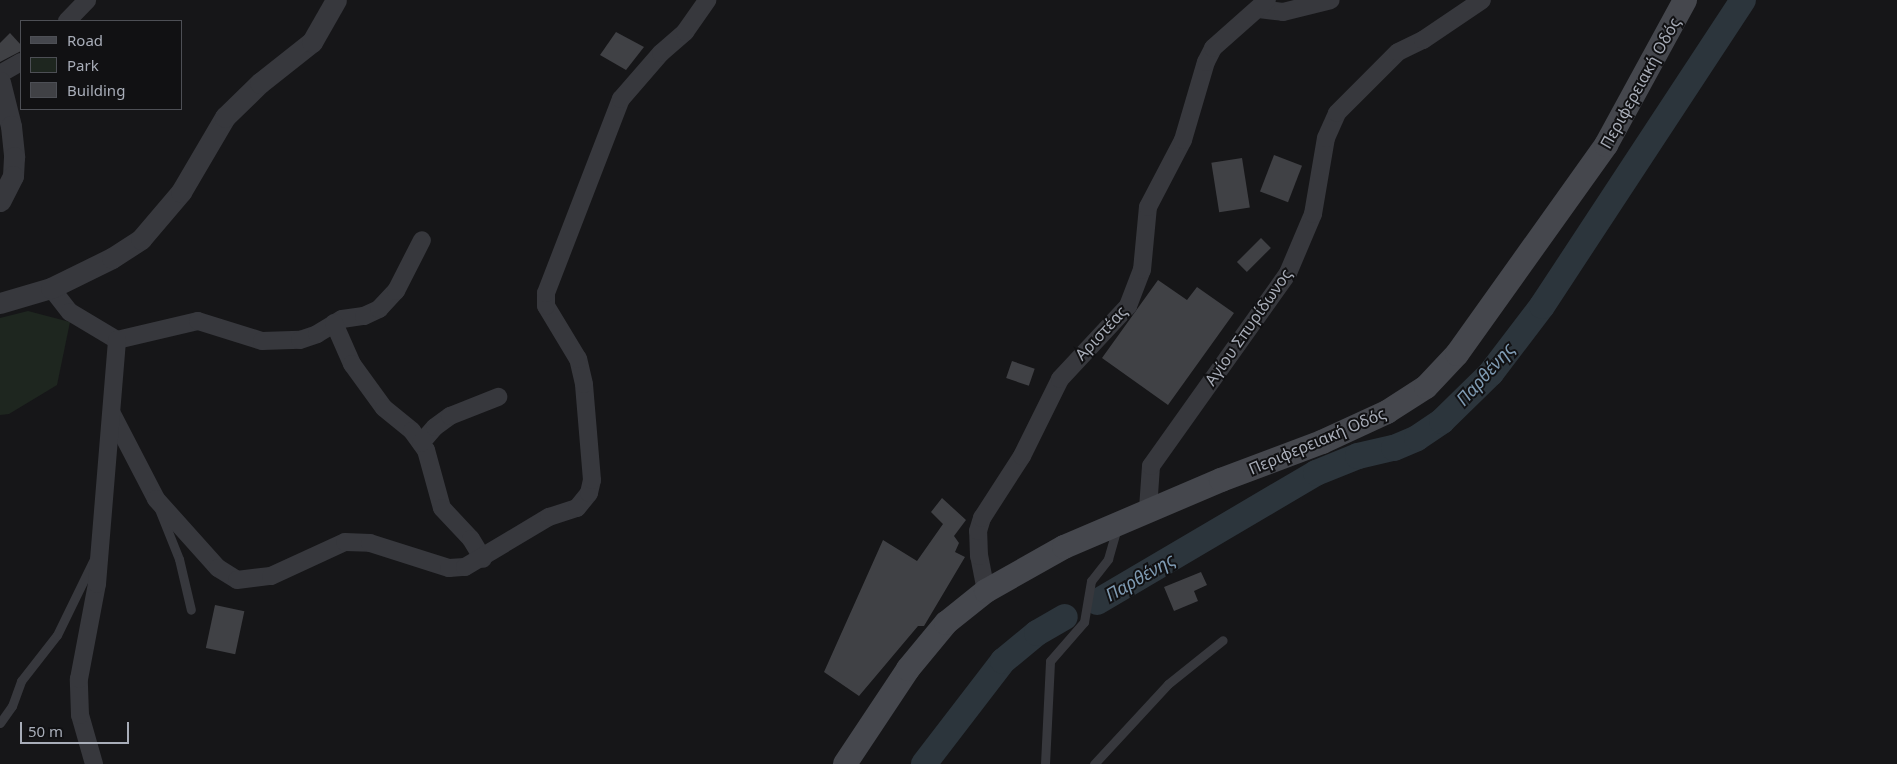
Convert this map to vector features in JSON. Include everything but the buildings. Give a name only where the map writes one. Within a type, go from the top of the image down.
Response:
[{"type":"main road","name":"Περιφερειακή Οδός","points":[[845,764],[908,669],[946,623],[986,591],[1064,547],[1148,509],[1322,442],[1400,406],[1431,382],[1457,354],[1606,146],[1685,0]]},
{"type":"street","points":[[68,20],[87,0]]},
{"type":"street","points":[[0,303],[51,288],[112,258],[154,226],[181,192],[225,117],[260,83],[312,42],[336,0]]},
{"type":"street","points":[[112,414],[156,499],[218,568],[237,580],[271,576],[345,542],[370,543],[449,568],[465,567],[483,559],[549,518],[577,508],[589,493],[592,480],[584,384],[578,359],[546,306],[546,293],[621,99],[661,53],[684,32],[707,0]]},
{"type":"street","points":[[1263,4],[1283,12],[1330,0]]},
{"type":"street","name":"Αγίου Σπυρίδωνος","points":[[1148,509],[1151,466],[1288,273],[1313,214],[1326,138],[1337,113],[1398,52],[1423,40],[1482,0]]},
{"type":"street","name":"Αριστέας","points":[[986,591],[979,556],[978,531],[982,518],[1022,456],[1060,379],[1128,306],[1142,270],[1148,207],[1183,140],[1206,62],[1213,48],[1263,4]]},
{"type":"street","points":[[0,74],[20,63]]},
{"type":"street","points":[[0,82],[11,126],[14,156],[12,176],[0,200]]},
{"type":"street","points":[[51,288],[70,312],[117,340],[198,321],[262,341],[293,341],[312,337],[334,323],[348,317],[371,314],[389,301],[422,240]]},
{"type":"street","points":[[334,323],[352,364],[384,408],[421,443],[430,459],[442,508],[471,539],[483,559]]},
{"type":"street","points":[[94,764],[78,697],[101,543],[104,463],[112,414],[117,340]]},
{"type":"street","points":[[421,443],[435,427],[450,416],[498,397]]},
{"type":"lane","points":[[156,499],[179,559],[191,610]]},
{"type":"lane","points":[[1045,764],[1050,661],[1084,622],[1090,582],[1108,559],[1117,524]]},
{"type":"lane","points":[[0,724],[12,706],[21,681],[57,635],[101,543]]},
{"type":"lane","points":[[1094,764],[1168,684],[1223,640]]},
{"type":"green space","points":[[28,311],[70,322],[57,385],[9,414],[0,415],[0,318]]},
{"type":"waterway","name":"Παρθένης","points":[[1097,602],[1316,473],[1358,456],[1394,448],[1417,438],[1442,421],[1491,373],[1542,306],[1743,0]]},
{"type":"waterway","name":"Παρθένης","points":[[924,764],[1003,661],[1037,633],[1065,617]]}]
